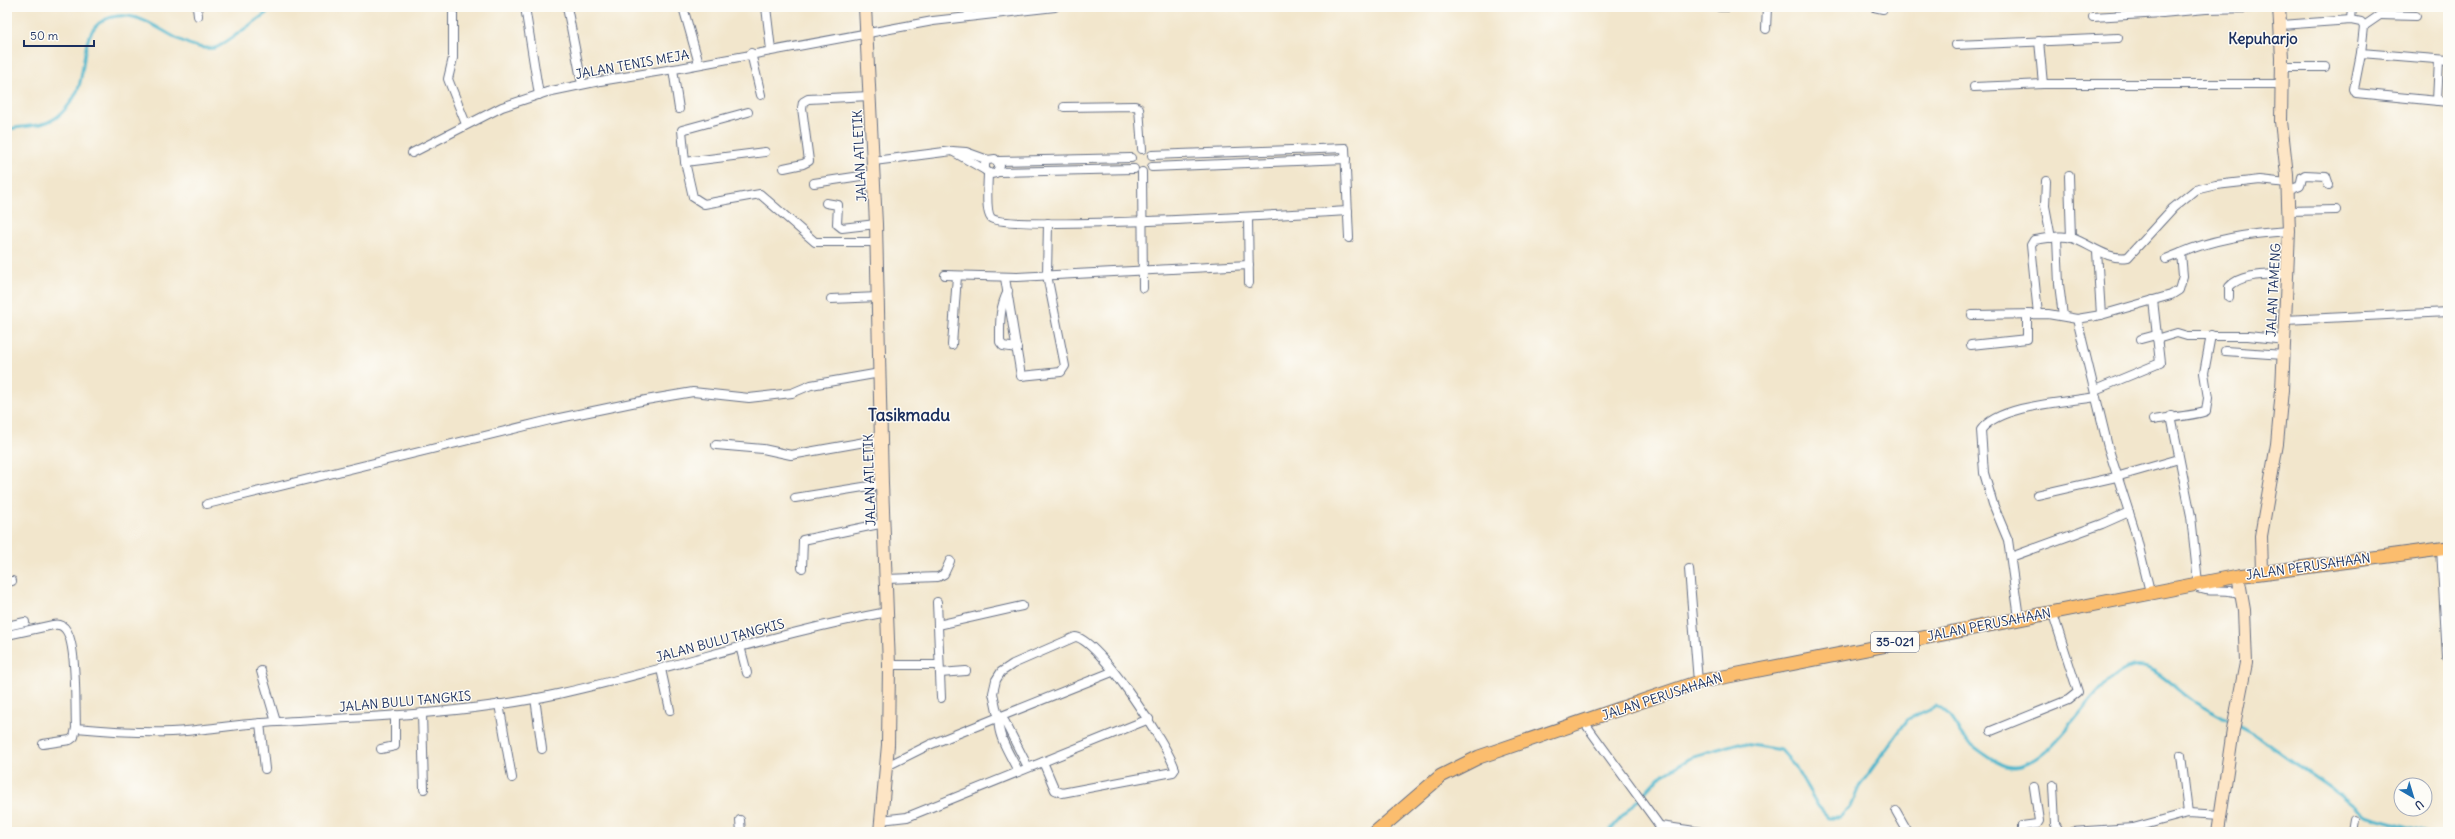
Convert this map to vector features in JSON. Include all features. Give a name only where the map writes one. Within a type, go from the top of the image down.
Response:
[{"type":"main road","name":"JALAN PERUSAHAAN","points":[[1376,832],[1441,776],[1479,757],[1698,682],[2052,611],[2238,576],[2445,548]]},
{"type":"street","points":[[197,7],[198,16]]},
{"type":"street","points":[[452,7],[453,58],[448,79],[466,124]]},
{"type":"street","points":[[525,7],[539,95]]},
{"type":"street","points":[[567,7],[582,84]]},
{"type":"street","points":[[683,7],[699,64]]},
{"type":"street","points":[[766,7],[771,50]]},
{"type":"street","name":"JALAN ATLETIK","points":[[865,7],[874,161],[879,297],[882,484],[889,665],[888,745],[880,832]]},
{"type":"street","points":[[968,7],[968,16]]},
{"type":"street","name":"JALAN TENIS MEJA","points":[[412,153],[466,124],[502,107],[539,95],[582,84],[673,69],[751,53],[968,16],[1055,7]]},
{"type":"street","points":[[1719,7],[1731,7]]},
{"type":"street","points":[[1766,29],[1767,7]]},
{"type":"street","points":[[1874,7],[1883,9]]},
{"type":"street","name":"JALAN TAMENG","points":[[2262,572],[2261,536],[2277,444],[2285,340],[2286,274],[2289,231],[2281,121],[2281,7]]},
{"type":"street","points":[[2351,20],[2352,7]]},
{"type":"street","points":[[2385,7],[2380,15],[2364,26],[2361,53],[2354,89],[2356,93],[2448,102]]},
{"type":"street","points":[[2093,17],[2162,10],[2253,8]]},
{"type":"street","points":[[2380,15],[2416,16]]},
{"type":"street","points":[[2280,25],[2351,20],[2360,22],[2364,26]]},
{"type":"street","points":[[1956,45],[2118,38]]},
{"type":"street","points":[[2039,41],[2043,84]]},
{"type":"street","points":[[751,53],[760,95]]},
{"type":"street","points":[[2361,53],[2448,60]]},
{"type":"street","points":[[2437,101],[2439,60]]},
{"type":"street","points":[[2282,67],[2325,67]]},
{"type":"street","points":[[673,69],[679,109]]},
{"type":"street","points":[[1974,88],[2043,84],[2282,84]]},
{"type":"street","points":[[784,168],[803,164],[809,161],[802,108],[803,102],[808,99],[870,96]]},
{"type":"street","points":[[1064,107],[1135,106],[1138,108],[1142,149]]},
{"type":"street","points":[[748,112],[682,130],[685,162],[693,197],[698,202],[704,204],[760,194],[815,242],[876,242]]},
{"type":"street","points":[[1142,149],[1152,155],[1344,147],[1346,159],[1349,238]]},
{"type":"street","points":[[1131,158],[1135,152],[1142,149]]},
{"type":"street","points":[[874,161],[952,151],[974,153],[988,160],[998,161],[1131,158]]},
{"type":"street","points":[[952,151],[993,174],[998,172],[1138,171],[1152,167],[1346,159]]},
{"type":"street","points":[[1246,151],[1247,163]]},
{"type":"street","points":[[685,162],[765,152]]},
{"type":"street","points":[[1152,155],[1152,167]]},
{"type":"street","points":[[1131,158],[1138,171],[1144,221],[1143,288]]},
{"type":"street","points":[[988,160],[985,163],[987,171],[988,212],[991,218],[1000,221],[1048,223],[1144,221],[1348,211]]},
{"type":"street","points":[[998,161],[1000,166],[998,172]]},
{"type":"street","points":[[814,183],[874,174]]},
{"type":"street","points":[[2038,314],[2031,241],[2054,238],[2071,238],[2097,251],[2122,258],[2128,257],[2173,208],[2190,192],[2200,188],[2260,180],[2287,187],[2300,186],[2302,177],[2306,175],[2326,176],[2329,185]]},
{"type":"street","points":[[2069,176],[2071,238]]},
{"type":"street","points":[[2046,181],[2045,206],[2054,238],[2063,316]]},
{"type":"street","points":[[826,204],[838,204],[837,224],[842,228],[876,224]]},
{"type":"street","points":[[2287,211],[2336,210]]},
{"type":"street","points":[[1248,217],[1250,265],[1249,284]]},
{"type":"street","points":[[1006,278],[1023,377],[1060,372],[1064,369],[1047,275],[1048,223]]},
{"type":"street","points":[[2166,259],[2201,245],[2259,232],[2289,231]]},
{"type":"street","points":[[2097,251],[2102,315]]},
{"type":"street","points":[[1972,315],[2038,314],[2077,319],[2102,315],[2171,295],[2181,287],[2183,276],[2182,253]]},
{"type":"street","points":[[945,275],[1006,278],[1250,265]]},
{"type":"street","points":[[2229,297],[2229,287],[2235,281],[2246,278],[2286,274]]},
{"type":"street","points":[[952,345],[957,276]]},
{"type":"street","points":[[1008,291],[1001,303],[1000,342],[1004,346],[1017,348]]},
{"type":"street","points":[[831,299],[879,297]]},
{"type":"street","points":[[2019,618],[2008,540],[1993,504],[1984,473],[1981,430],[1987,423],[2029,406],[2096,394],[2160,362],[2153,300]]},
{"type":"street","points":[[2285,320],[2448,312]]},
{"type":"street","points":[[1971,345],[2027,338],[2027,314]]},
{"type":"street","points":[[2077,319],[2116,477],[2129,512],[2150,592]]},
{"type":"street","points":[[2141,339],[2177,333],[2187,336],[2211,335],[2285,340]]},
{"type":"street","points":[[2153,420],[2171,416],[2200,414],[2206,411],[2208,398],[2204,373],[2211,335]]},
{"type":"street","points":[[2225,350],[2284,355]]},
{"type":"street","points":[[207,504],[550,420],[646,400],[693,392],[750,398],[792,393],[811,385],[880,373]]},
{"type":"street","points":[[2171,416],[2191,516],[2195,584],[2204,590],[2234,590],[2243,596]]},
{"type":"street","points":[[716,445],[762,449],[791,455],[882,439]]},
{"type":"street","points":[[2037,495],[2116,477],[2179,459]]},
{"type":"street","points":[[795,498],[882,484]]},
{"type":"street","points":[[2011,557],[2102,524],[2129,512]]},
{"type":"street","points":[[802,568],[803,540],[884,522]]},
{"type":"street","points":[[2445,548],[2447,658]]},
{"type":"street","points":[[886,579],[938,577],[944,574],[950,562]]},
{"type":"street","points":[[1689,569],[1698,682]]},
{"type":"street","points":[[2218,832],[2233,730],[2246,663],[2243,596],[2238,576]]},
{"type":"street","points":[[937,602],[941,698]]},
{"type":"street","points":[[938,625],[1022,606]]},
{"type":"street","points":[[1991,731],[2068,700],[2077,690],[2052,611]]},
{"type":"street","name":"JALAN BULU TANGKIS","points":[[76,728],[113,731],[171,732],[260,723],[422,713],[499,704],[535,698],[660,669],[740,646],[887,612]]},
{"type":"street","points":[[7,626],[25,622]]},
{"type":"street","points":[[7,634],[53,625],[60,625],[66,628],[73,651],[76,728],[70,740],[43,744]]},
{"type":"street","points":[[1018,771],[1001,736],[998,724],[999,718],[993,693],[996,680],[1001,672],[1013,664],[1072,638],[1082,638],[1112,672],[1149,719],[1175,767],[1172,772],[1062,793],[1055,790],[1043,762]]},
{"type":"street","points":[[740,646],[747,673]]},
{"type":"street","points":[[889,665],[966,671]]},
{"type":"street","points":[[660,669],[670,710]]},
{"type":"street","points":[[261,671],[276,722]]},
{"type":"street","points":[[885,767],[929,745],[1112,672]]},
{"type":"street","points":[[535,698],[542,749]]},
{"type":"street","points":[[499,704],[512,778]]},
{"type":"street","points":[[422,713],[424,789]]},
{"type":"street","points":[[381,749],[395,746],[395,714]]},
{"type":"street","points":[[999,718],[1005,722],[1028,767]]},
{"type":"street","points":[[880,820],[907,817],[1149,719]]},
{"type":"street","points":[[1584,722],[1647,808],[1660,829],[1702,832]]},
{"type":"street","points":[[260,723],[265,769]]},
{"type":"street","points":[[2181,755],[2188,812]]},
{"type":"street","points":[[2052,785],[2055,824],[2060,832]]},
{"type":"street","points":[[2022,832],[2022,826],[2039,821],[2034,787]]},
{"type":"street","points":[[1896,811],[1908,832]]},
{"type":"street","points":[[2072,832],[2144,828],[2188,812],[2221,815]]},
{"type":"street","points":[[740,820],[741,832]]},
{"type":"street","points":[[2353,832],[2355,820]]},
{"type":"waterway","points":[[7,130],[48,122],[66,109],[79,86],[91,32],[104,20],[119,16],[133,17],[147,22],[186,43],[200,47],[215,48],[275,7]]},
{"type":"waterway","points":[[1608,832],[1659,777],[1694,756],[1739,743],[1781,750],[1795,766],[1818,806],[1828,817],[1840,817],[1851,806],[1859,787],[1908,719],[1936,706],[1948,715],[1965,739],[1989,757],[2006,766],[2024,765],[2043,754],[2060,737],[2095,695],[2112,678],[2129,668],[2147,668],[2159,674],[2191,700],[2231,722]]},
{"type":"waterway","points":[[2238,726],[2257,736],[2339,794],[2365,815],[2427,832]]},
{"type":"district","name":"Kepuharjo","points":[[2263,39]]},
{"type":"district","name":"Tasikmadu","points":[[909,415]]}]
